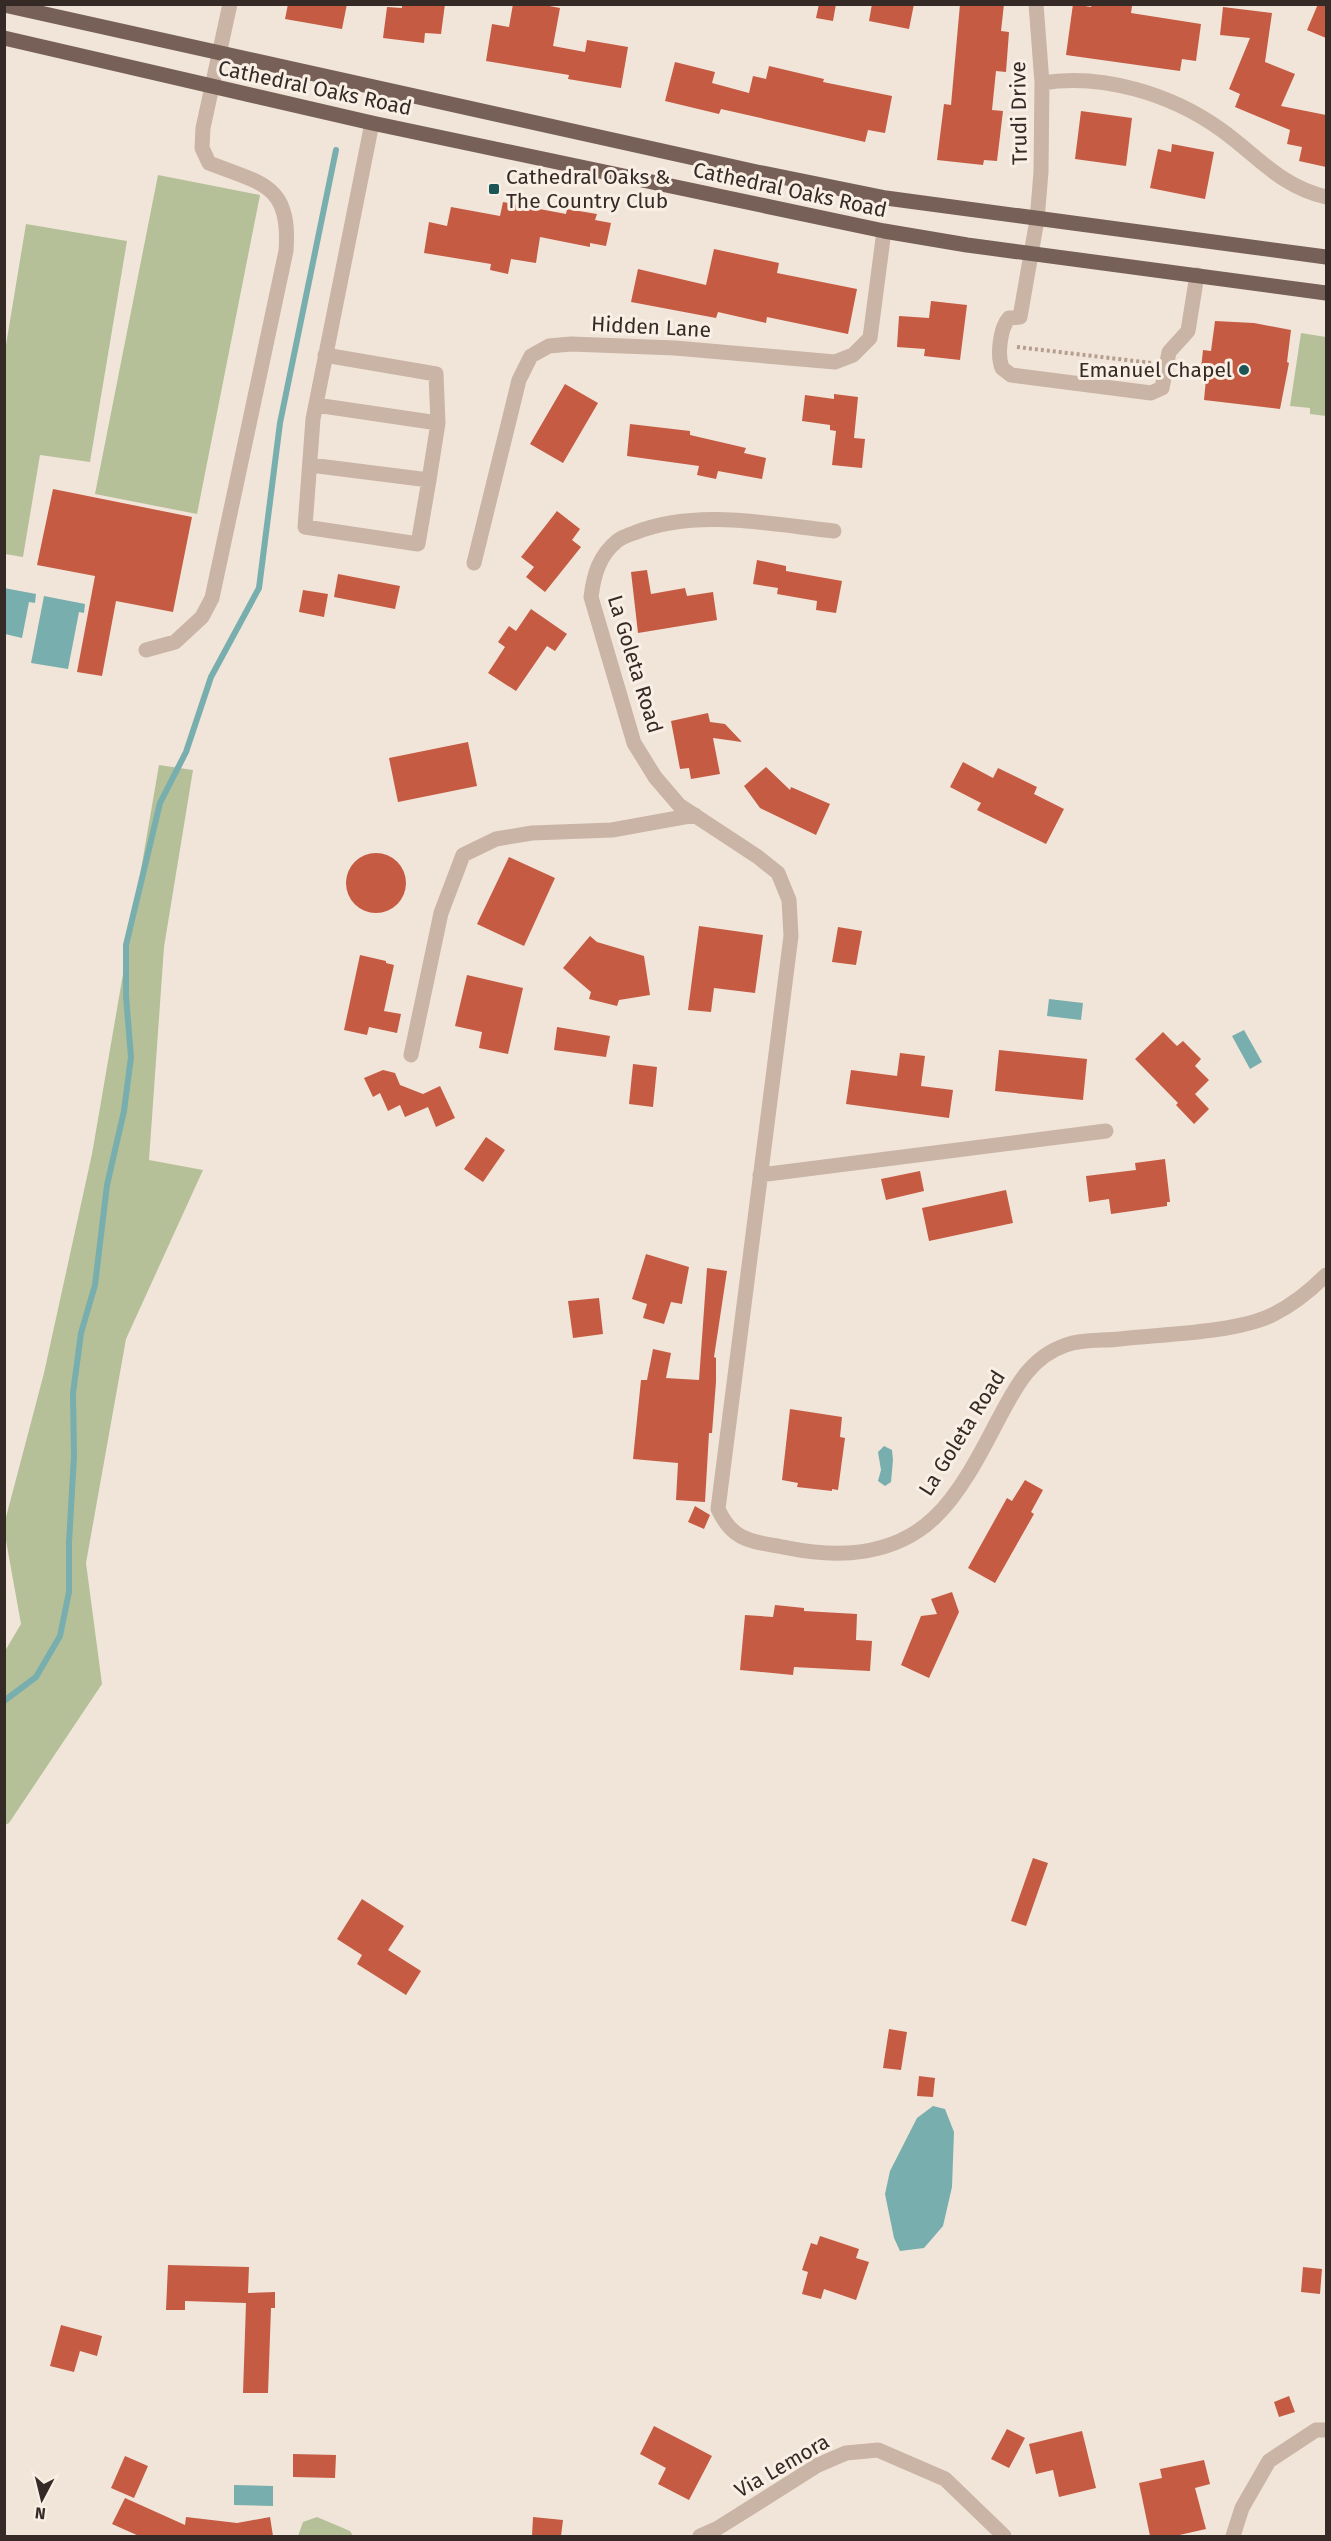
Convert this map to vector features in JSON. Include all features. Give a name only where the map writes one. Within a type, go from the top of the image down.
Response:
[{"type":"main road","name":"Cathedral Oaks Road","points":[[4,5],[757,172],[886,198],[1326,257]]},
{"type":"main road","name":"Cathedral Oaks Road","points":[[4,38],[372,123],[884,231],[1032,254],[1326,293]]},
{"type":"street","points":[[146,650],[175,642],[202,616],[212,598],[286,251],[285,213],[276,196],[262,183],[209,163],[204,156],[203,128],[230,4]]},
{"type":"street","name":"Trudi Drive","points":[[1036,4],[1042,83],[1042,145],[1037,220],[1020,317],[1009,318],[1003,329],[999,358],[1002,368],[1006,372],[1155,393],[1164,386],[1166,365]]},
{"type":"street","points":[[1042,83],[1065,79],[1090,81],[1134,90],[1179,104],[1220,129],[1282,180],[1312,194],[1326,197]]},
{"type":"street","points":[[325,355],[436,374],[438,423],[418,544],[304,527],[316,405],[325,355],[372,123]]},
{"type":"street","name":"Hidden Lane","points":[[474,563],[519,380],[531,356],[549,346],[572,344],[675,348],[835,362],[853,355],[870,338],[884,231]]},
{"type":"street","points":[[1166,365],[1169,352],[1188,331],[1197,275]]},
{"type":"street","points":[[316,405],[438,423]]},
{"type":"street","points":[[310,465],[429,480]]},
{"type":"street","name":"La Goleta Road","points":[[834,531],[726,519],[649,526],[619,539],[603,556],[593,575],[591,597],[634,743],[655,777],[679,805],[758,857],[778,873],[789,900],[791,936],[718,1509],[725,1524],[742,1538],[814,1553],[851,1554],[881,1548],[910,1535],[934,1518],[982,1449],[1020,1378],[1041,1358],[1067,1345],[1239,1326],[1270,1316],[1299,1300],[1326,1275]]},
{"type":"street","points":[[411,1055],[441,914],[463,855],[496,839],[532,833],[612,830],[695,815]]},
{"type":"street","points":[[760,1175],[1106,1131]]},
{"type":"street","points":[[1233,2536],[1242,2508],[1269,2461],[1316,2430],[1326,2430]]},
{"type":"street","name":"Via Lemora","points":[[700,2536],[718,2528],[818,2465],[846,2453],[878,2450],[945,2479],[1004,2536]]},
{"type":"path","points":[[1010,346],[1166,365]]},
{"type":"green space","points":[[158,175],[260,195],[197,514],[95,494]]},
{"type":"green space","points":[[26,224],[127,241],[90,462],[40,455],[23,557],[5,554],[5,351]]},
{"type":"green space","points":[[1301,333],[1326,337],[1326,416],[1310,414],[1310,408],[1290,406]]},
{"type":"green space","points":[[159,765],[193,770],[164,947],[149,1160],[203,1170],[126,1339],[86,1563],[102,1684],[9,1823],[5,1825],[5,1651],[21,1624],[5,1535],[5,1521],[44,1373],[92,1154]]},
{"type":"green space","points":[[317,2517],[350,2531],[353,2536],[298,2536],[303,2522]]},
{"type":"water","points":[[4,588],[36,594],[35,603],[29,602],[22,638],[5,634]]},
{"type":"water","points":[[44,596],[85,604],[84,613],[79,612],[68,669],[31,663]]},
{"type":"water","points":[[1049,999],[1083,1003],[1081,1020],[1047,1016]]},
{"type":"water","points":[[1244,1030],[1262,1062],[1250,1069],[1232,1036]]},
{"type":"water","points":[[884,1446],[892,1450],[893,1460],[891,1482],[885,1486],[878,1481],[881,1470],[878,1452]]},
{"type":"water","points":[[933,2106],[945,2109],[954,2132],[952,2187],[943,2226],[924,2248],[900,2251],[894,2238],[885,2194],[890,2171],[917,2118]]},
{"type":"water","points":[[234,2485],[273,2486],[273,2506],[234,2505]]},
{"type":"building","points":[[288,4],[347,4],[342,29],[285,19]]},
{"type":"building","points":[[402,4],[445,4],[441,34],[425,33],[424,43],[383,38],[387,7],[402,8]]},
{"type":"building","points":[[513,4],[539,4],[560,8],[553,46],[585,52],[587,40],[628,47],[621,88],[568,79],[569,75],[486,61],[492,24],[509,27]]},
{"type":"building","points":[[819,4],[836,4],[833,21],[816,18]]},
{"type":"building","points":[[872,4],[914,4],[909,29],[869,21]]},
{"type":"building","points":[[960,4],[1004,4],[1001,31],[1009,32],[1006,72],[996,71],[992,110],[1003,111],[997,161],[984,160],[983,165],[937,160],[944,104],[951,105]]},
{"type":"building","points":[[1073,4],[1091,7],[1092,4],[1132,6],[1131,13],[1201,24],[1196,61],[1182,59],[1180,71],[1066,55]]},
{"type":"building","points":[[1318,4],[1326,4],[1326,38],[1307,30]]},
{"type":"building","points":[[1223,7],[1272,13],[1265,62],[1295,74],[1281,106],[1326,115],[1326,167],[1299,161],[1302,147],[1287,144],[1290,130],[1235,107],[1240,94],[1229,89],[1250,38],[1220,35]]},
{"type":"building","points":[[675,62],[715,72],[712,83],[749,93],[753,76],[766,79],[769,66],[824,79],[823,82],[892,96],[885,133],[868,130],[865,142],[721,109],[719,114],[665,101]]},
{"type":"building","points":[[1081,111],[1132,118],[1126,166],[1075,159]]},
{"type":"building","points":[[1172,144],[1214,152],[1205,199],[1150,188],[1158,149],[1171,152]]},
{"type":"building","points":[[503,202],[566,214],[567,209],[597,214],[595,220],[611,223],[606,246],[590,243],[590,247],[540,237],[536,263],[511,259],[508,274],[490,270],[491,264],[424,253],[429,222],[447,226],[451,207],[500,216]]},
{"type":"building","points":[[714,249],[779,263],[777,273],[857,289],[848,334],[767,317],[766,323],[718,312],[716,318],[631,302],[638,269],[706,285]]},
{"type":"building","points":[[931,301],[967,305],[960,360],[924,356],[925,349],[897,347],[899,316],[929,318]]},
{"type":"building","name":"Emanuel Chapel","points":[[1215,321],[1254,323],[1291,330],[1287,362],[1289,363],[1280,409],[1204,400],[1206,379],[1200,378],[1203,350],[1211,351]]},
{"type":"building","points":[[565,384],[598,403],[563,463],[530,444]]},
{"type":"building","points":[[834,394],[858,397],[854,438],[865,439],[862,468],[832,465],[836,431],[830,430],[830,425],[802,421],[805,395],[834,399]]},
{"type":"building","points":[[630,424],[690,431],[690,435],[746,448],[744,453],[766,458],[762,479],[718,471],[716,479],[697,475],[699,466],[627,456]]},
{"type":"building","points":[[53,489],[192,517],[173,612],[116,601],[102,676],[77,672],[95,576],[37,565]]},
{"type":"building","points":[[557,511],[580,529],[572,540],[581,547],[545,592],[526,577],[534,567],[521,557]]},
{"type":"building","points":[[757,560],[786,566],[786,571],[842,581],[836,613],[816,610],[817,601],[777,594],[778,588],[753,584]]},
{"type":"building","points":[[647,570],[651,594],[685,588],[687,596],[713,592],[717,620],[638,633],[631,572]]},
{"type":"building","points":[[338,574],[400,586],[395,609],[334,597]]},
{"type":"building","points":[[303,590],[328,594],[324,617],[299,612]]},
{"type":"building","points":[[531,609],[567,634],[555,651],[547,646],[516,691],[488,673],[505,647],[498,642],[509,626],[516,631]]},
{"type":"building","points":[[708,713],[710,722],[725,724],[742,742],[713,738],[720,774],[691,779],[689,768],[680,769],[671,721]]},
{"type":"building","points":[[468,742],[477,786],[398,802],[389,758]]},
{"type":"building","points":[[963,762],[993,778],[998,768],[1037,787],[1034,794],[1064,809],[1046,844],[977,810],[981,803],[950,787]]},
{"type":"building","points":[[766,767],[790,790],[791,787],[830,804],[816,835],[760,808],[744,786]]},
{"type":"building","points":[[370,853],[382,853],[393,858],[401,866],[406,883],[404,895],[393,908],[382,913],[370,913],[359,908],[351,900],[346,889],[346,877],[351,866],[359,858]]},
{"type":"building","points":[[509,857],[555,878],[524,946],[477,924]]},
{"type":"building","points":[[699,926],[763,935],[755,993],[714,988],[711,1012],[688,1010]]},
{"type":"building","points":[[838,927],[862,931],[856,965],[832,962]]},
{"type":"building","points":[[590,936],[597,942],[644,956],[650,995],[619,1000],[617,1006],[589,999],[591,992],[563,968]]},
{"type":"building","points":[[360,955],[394,965],[384,1011],[401,1014],[397,1033],[369,1027],[367,1035],[344,1030]]},
{"type":"building","points":[[467,975],[523,988],[508,1054],[479,1048],[482,1032],[455,1026]]},
{"type":"building","points":[[557,1027],[610,1036],[606,1057],[554,1050]]},
{"type":"building","points":[[1163,1032],[1177,1046],[1183,1041],[1201,1059],[1195,1066],[1209,1080],[1195,1094],[1209,1109],[1194,1124],[1176,1105],[1178,1103],[1135,1059]]},
{"type":"building","points":[[999,1050],[1087,1059],[1083,1100],[995,1091]]},
{"type":"building","points":[[900,1053],[925,1056],[921,1086],[953,1090],[949,1118],[846,1104],[851,1070],[897,1076]]},
{"type":"building","points":[[633,1064],[657,1067],[653,1107],[629,1104]]},
{"type":"building","points":[[383,1070],[395,1073],[400,1085],[423,1094],[440,1086],[455,1118],[436,1127],[428,1107],[405,1117],[400,1105],[388,1111],[380,1093],[373,1097],[364,1078]]},
{"type":"building","points":[[486,1137],[505,1150],[483,1182],[464,1169]]},
{"type":"building","points":[[1165,1159],[1170,1202],[1167,1202],[1167,1206],[1111,1214],[1109,1199],[1089,1202],[1086,1176],[1136,1170],[1135,1163]]},
{"type":"building","points":[[920,1171],[924,1191],[886,1200],[881,1179]]},
{"type":"building","points":[[1006,1190],[1013,1223],[929,1241],[922,1208]]},
{"type":"building","points":[[646,1254],[689,1267],[682,1304],[671,1302],[664,1324],[643,1318],[647,1304],[632,1299]]},
{"type":"building","points":[[707,1268],[727,1271],[714,1357],[716,1358],[716,1382],[712,1433],[709,1433],[705,1502],[676,1500],[678,1463],[633,1459],[641,1380],[647,1380],[653,1349],[671,1353],[666,1378],[699,1380]]},
{"type":"building","points":[[599,1298],[603,1334],[573,1338],[568,1301]]},
{"type":"building","points":[[790,1409],[842,1417],[840,1437],[845,1438],[838,1490],[797,1487],[798,1483],[782,1480]]},
{"type":"building","points":[[1025,1480],[1043,1490],[1031,1512],[1034,1514],[995,1583],[968,1568],[1007,1498],[1012,1501]]},
{"type":"building","points":[[695,1506],[710,1515],[704,1529],[688,1522]]},
{"type":"building","points":[[952,1592],[959,1612],[929,1678],[901,1665],[921,1616],[937,1614],[931,1599]]},
{"type":"building","points":[[775,1605],[804,1608],[804,1611],[857,1614],[856,1640],[872,1641],[870,1671],[794,1667],[793,1675],[740,1670],[745,1615],[773,1617]]},
{"type":"building","points":[[1033,1858],[1048,1863],[1026,1926],[1011,1921]]},
{"type":"building","points":[[362,1899],[404,1926],[388,1950],[421,1971],[406,1995],[357,1964],[362,1955],[337,1939]]},
{"type":"building","points":[[889,2029],[907,2032],[901,2070],[883,2068]]},
{"type":"building","points":[[919,2076],[935,2078],[933,2097],[917,2096]]},
{"type":"building","points":[[820,2236],[859,2249],[856,2258],[869,2262],[856,2300],[824,2289],[821,2299],[802,2294],[808,2272],[802,2270],[811,2243],[817,2245]]},
{"type":"building","points":[[168,2265],[249,2267],[248,2293],[275,2292],[275,2308],[271,2308],[268,2393],[243,2393],[246,2303],[185,2301],[185,2310],[166,2310]]},
{"type":"building","points":[[1303,2267],[1322,2269],[1320,2294],[1301,2292]]},
{"type":"building","points":[[61,2325],[102,2336],[97,2356],[80,2351],[74,2372],[50,2366]]},
{"type":"building","points":[[1289,2396],[1295,2412],[1279,2417],[1274,2402]]},
{"type":"building","points":[[654,2426],[712,2456],[689,2500],[658,2484],[666,2468],[640,2454]]},
{"type":"building","points":[[1007,2429],[1025,2438],[1009,2468],[991,2459]]},
{"type":"building","points":[[1082,2431],[1096,2488],[1059,2497],[1053,2470],[1036,2474],[1029,2444]]},
{"type":"building","points":[[293,2454],[336,2455],[335,2478],[293,2477]]},
{"type":"building","points":[[125,2456],[148,2466],[134,2498],[111,2488]]},
{"type":"building","points":[[1204,2460],[1210,2484],[1195,2488],[1206,2529],[1175,2536],[1150,2536],[1139,2483],[1162,2478],[1160,2469]]},
{"type":"building","points":[[125,2498],[185,2525],[186,2517],[237,2523],[270,2517],[273,2536],[139,2536],[112,2524]]},
{"type":"building","points":[[533,2517],[563,2520],[561,2536],[532,2536]]},
{"type":"waterway","points":[[4,1701],[36,1677],[60,1636],[69,1592],[69,1543],[74,1456],[73,1393],[81,1333],[95,1285],[107,1185],[124,1111],[131,1057],[126,996],[126,945],[160,803],[186,752],[211,677],[259,588],[280,423],[336,150]]},
{"type":"place","name":"Cathedral Oaks & The Country Club","points":[[494,189]]},
{"type":"place","name":"Emanuel Chapel","points":[[1244,370]]}]
